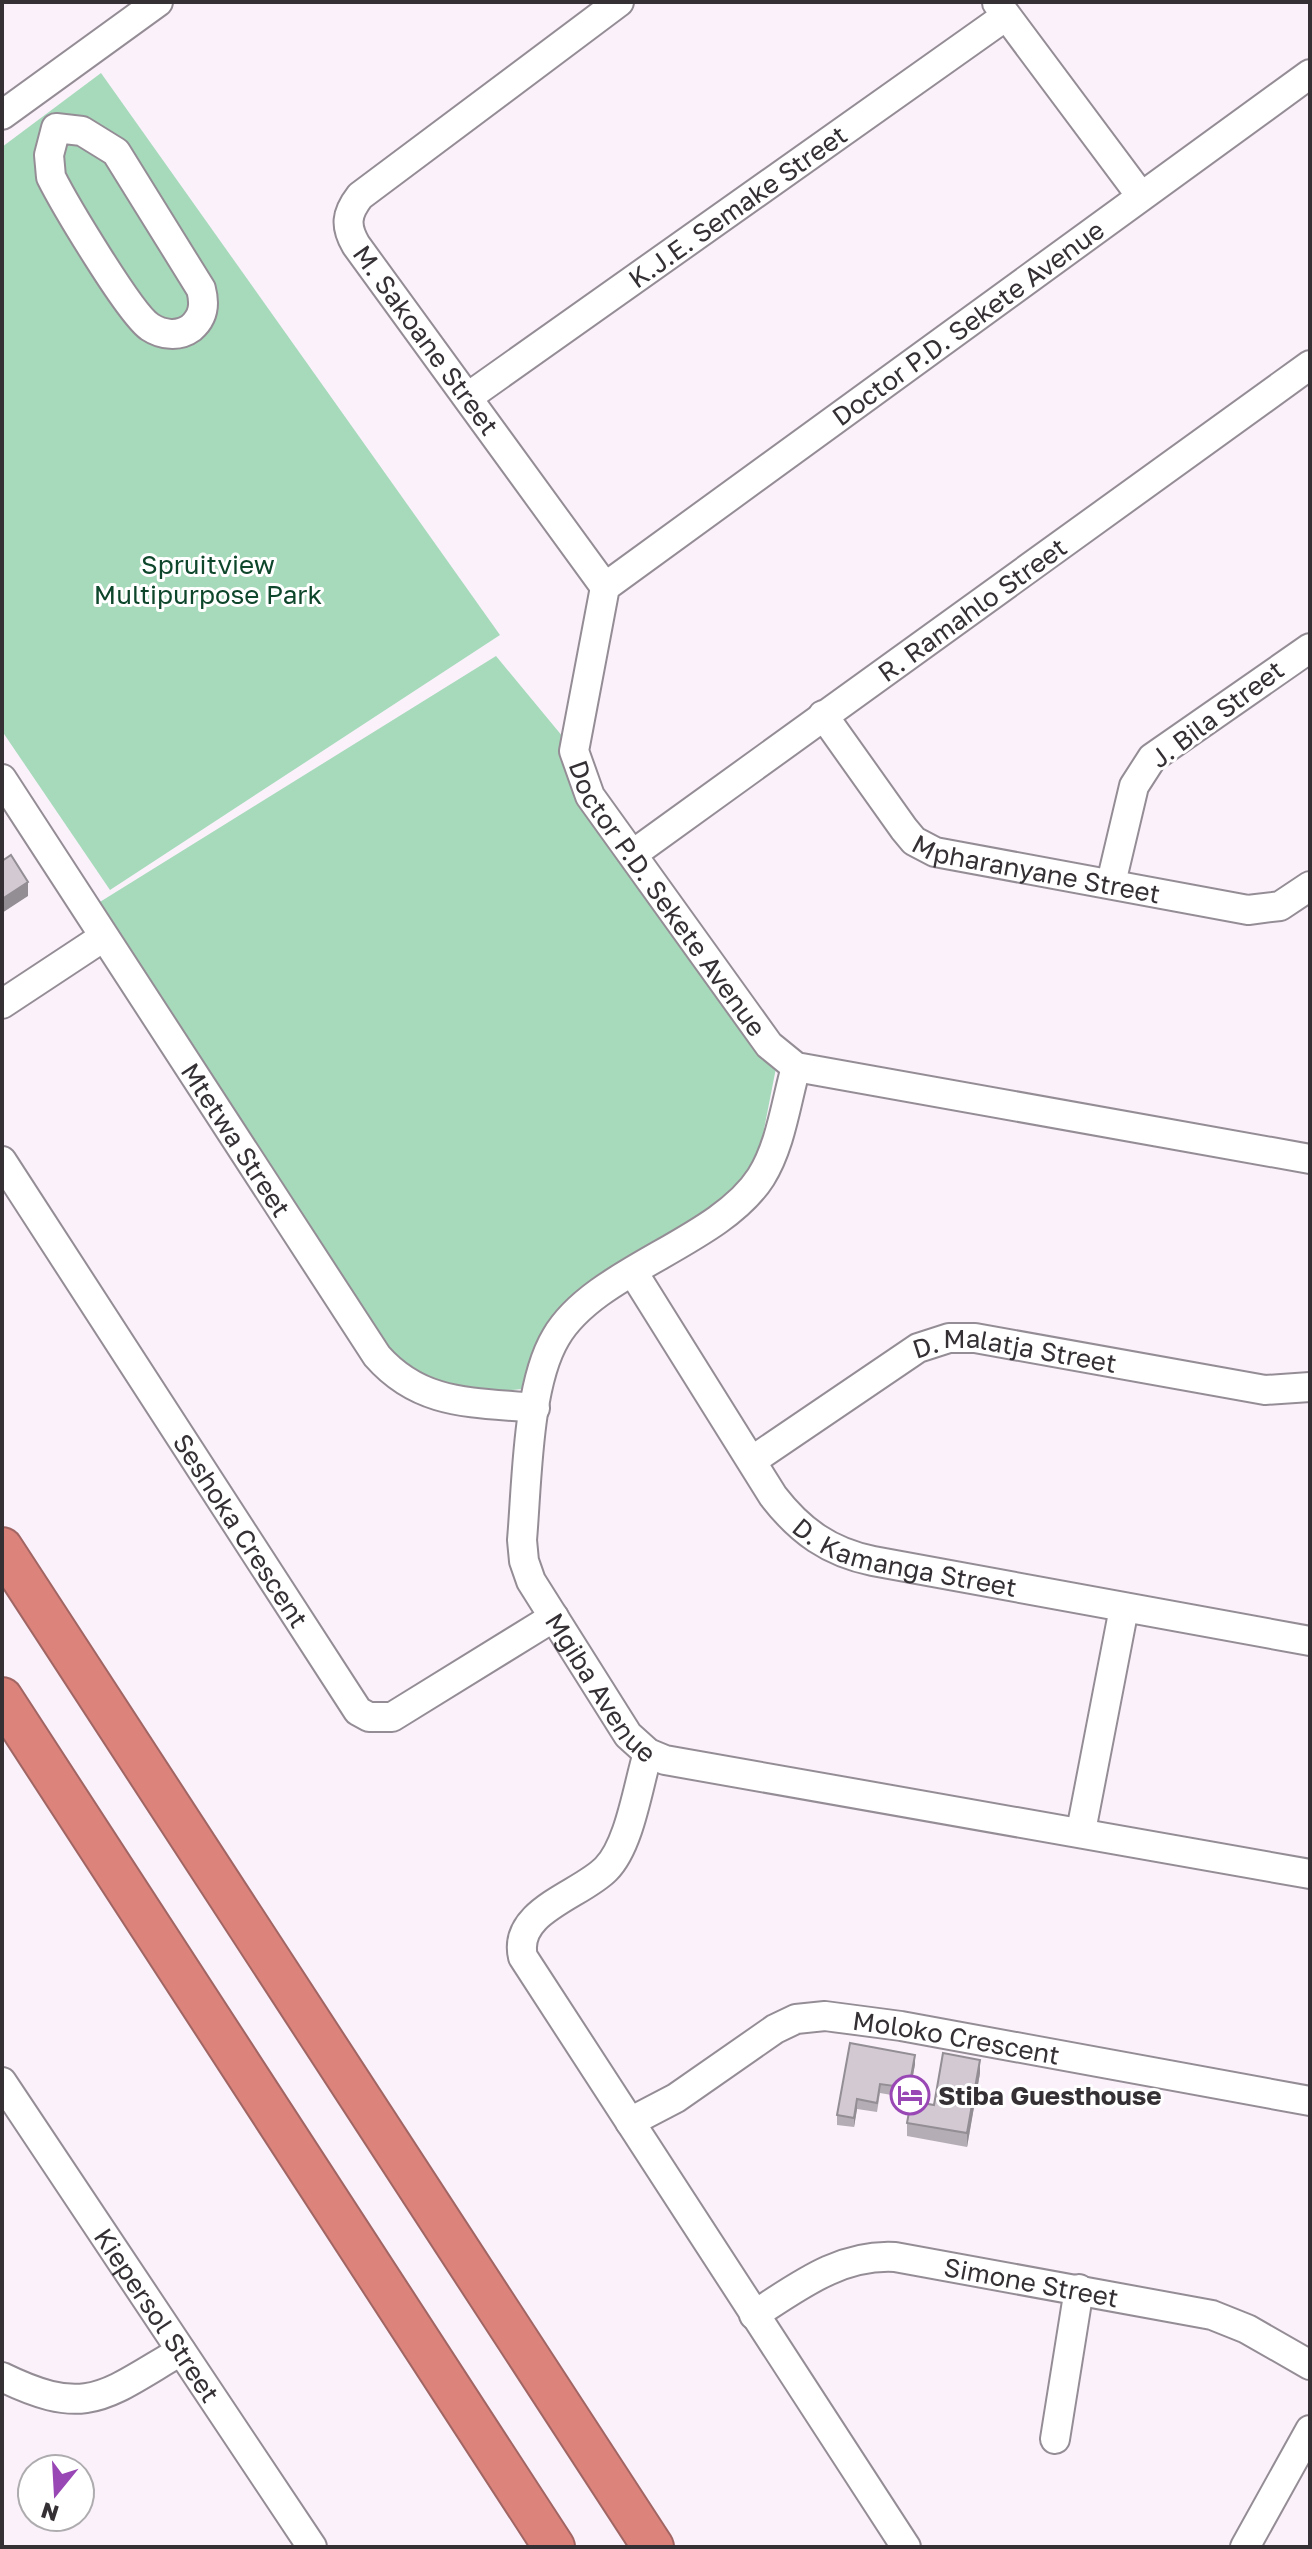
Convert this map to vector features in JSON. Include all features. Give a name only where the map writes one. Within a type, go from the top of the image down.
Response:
[{"type":"highway","points":[[2,1548],[653,2547]]},
{"type":"highway","points":[[2,1698],[554,2547]]},
{"type":"street","points":[[2,115],[158,2]]},
{"type":"street","name":"M. Sakoane Street","points":[[605,587],[348,232],[350,208],[360,196],[619,2]]},
{"type":"street","points":[[1002,9],[1141,196]]},
{"type":"street","name":"K.J.E. Semake Street","points":[[468,397],[1002,9]]},
{"type":"street","name":"Doctor P.D. Sekete Avenue","points":[[796,1067],[769,1045],[590,796],[579,773],[574,751],[605,587],[1310,74]]},
{"type":"street","points":[[31,94],[56,128],[82,131],[101,139],[116,152],[201,289],[204,308],[192,327],[183,332],[161,332],[142,320],[128,300],[51,177],[49,155],[56,128]]},
{"type":"street","name":"R. Ramahlo Street","points":[[633,854],[1310,365]]},
{"type":"street","name":"J. Bila Street","points":[[1111,883],[1134,786],[1152,758],[1310,648]]},
{"type":"street","name":"Mpharanyane Street","points":[[823,715],[904,829],[924,848],[954,857],[1248,910],[1280,906],[1310,886]]},
{"type":"street","name":"Mtetwa Street","points":[[2,779],[102,938],[389,1370],[406,1384],[444,1399],[535,1408]]},
{"type":"street","points":[[2,1004],[102,938]]},
{"type":"street","points":[[796,1067],[1310,1159]]},
{"type":"street","name":"Mgiba Avenue","points":[[796,1067],[771,1155],[745,1196],[567,1321],[547,1358],[535,1408],[523,1551],[531,1581],[615,1716],[648,1753],[714,1769],[1081,1831],[1310,1874]]},
{"type":"street","name":"Seshoka Crescent","points":[[2,1161],[358,1711],[369,1717],[392,1717],[554,1617]]},
{"type":"street","name":"D. Kamanga Street","points":[[633,1272],[787,1514],[814,1538],[848,1556],[1310,1641]]},
{"type":"street","name":"D. Malatja Street","points":[[753,1460],[918,1348],[949,1338],[975,1338],[1265,1390],[1310,1387]]},
{"type":"street","points":[[1081,1831],[1124,1608]]},
{"type":"street","points":[[648,1753],[625,1835],[613,1861],[595,1879],[534,1919],[524,1931],[521,1946],[527,1964],[906,2547]]},
{"type":"street","name":"Moloko Crescent","points":[[630,2122],[676,2098],[775,2029],[796,2019],[825,2016],[901,2026],[1310,2101]]},
{"type":"street","name":"Kiepersol Street","points":[[2,2082],[312,2547]]},
{"type":"street","name":"Simone Street","points":[[754,2315],[806,2281],[860,2257],[908,2259],[1079,2289],[1228,2320],[1310,2365]]},
{"type":"street","points":[[1055,2439],[1079,2289]]},
{"type":"street","points":[[2,2377],[48,2397],[81,2401],[108,2393],[181,2351]]},
{"type":"street","points":[[1245,2547],[1310,2430]]},
{"type":"green space","name":"Spruitview Multipurpose Park","points":[[101,73],[500,635],[110,890],[2,731],[2,147]]},
{"type":"green space","points":[[496,656],[563,737],[564,767],[591,814],[776,1068],[758,1160],[743,1186],[554,1313],[537,1344],[522,1389],[489,1390],[439,1383],[395,1362],[95,905]]},
{"type":"building","points":[[11,855],[28,882],[2,899],[2,861]]},
{"type":"building","points":[[850,2043],[915,2055],[909,2088],[880,2084],[877,2103],[857,2099],[854,2118],[837,2115]]},
{"type":"building","points":[[943,2053],[980,2060],[967,2133],[907,2123],[911,2101],[934,2105]]},
{"type":"place","name":"Stiba Guesthouse","points":[[910,2095]]}]
